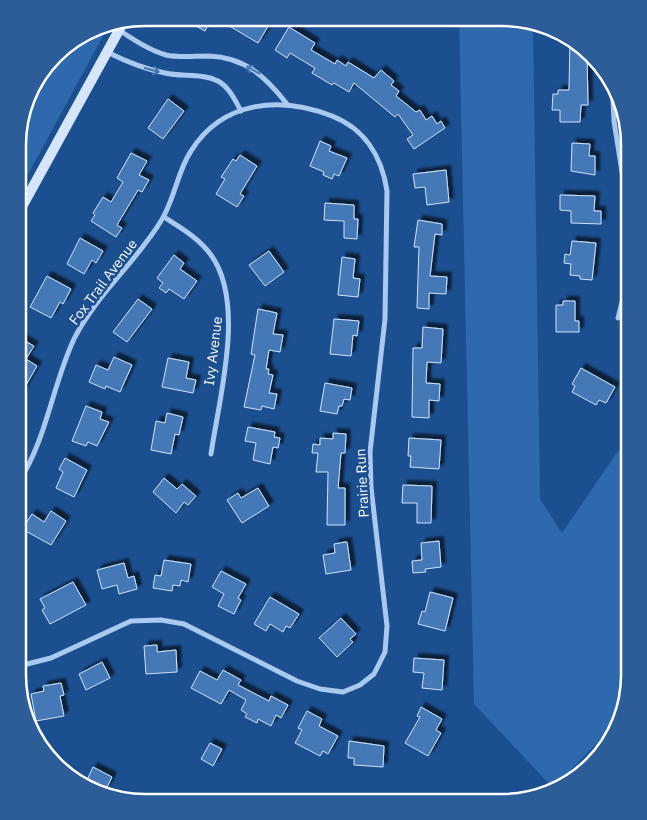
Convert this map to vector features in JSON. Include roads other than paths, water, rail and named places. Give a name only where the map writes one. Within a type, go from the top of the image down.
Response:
[{"type":"street","points":[[124,28],[148,48],[168,55],[211,56],[233,60],[257,70],[288,104]]},
{"type":"street","points":[[26,199],[119,29]]},
{"type":"street","points":[[107,52],[126,61],[156,71],[211,78],[229,90],[241,111]]},
{"type":"street","points":[[613,103],[621,162]]},
{"type":"street","name":"Prairie Run","points":[[26,664],[51,658],[131,621],[161,620],[184,624],[297,681],[320,689],[343,692],[360,685],[374,674],[385,652],[387,626],[371,487],[370,452],[385,319],[387,191],[384,172],[377,155],[355,128],[311,108],[288,104],[268,104],[241,111],[221,122],[204,135],[191,151],[168,208]]},
{"type":"street","name":"Fox Trail Avenue","points":[[26,466],[45,426],[67,358],[80,328],[153,234],[168,208]]},
{"type":"street","name":"Ivy Avenue","points":[[164,217],[190,233],[212,256],[226,288],[229,306],[229,329],[211,454]]},
{"type":"street","points":[[618,318],[621,307]]}]
